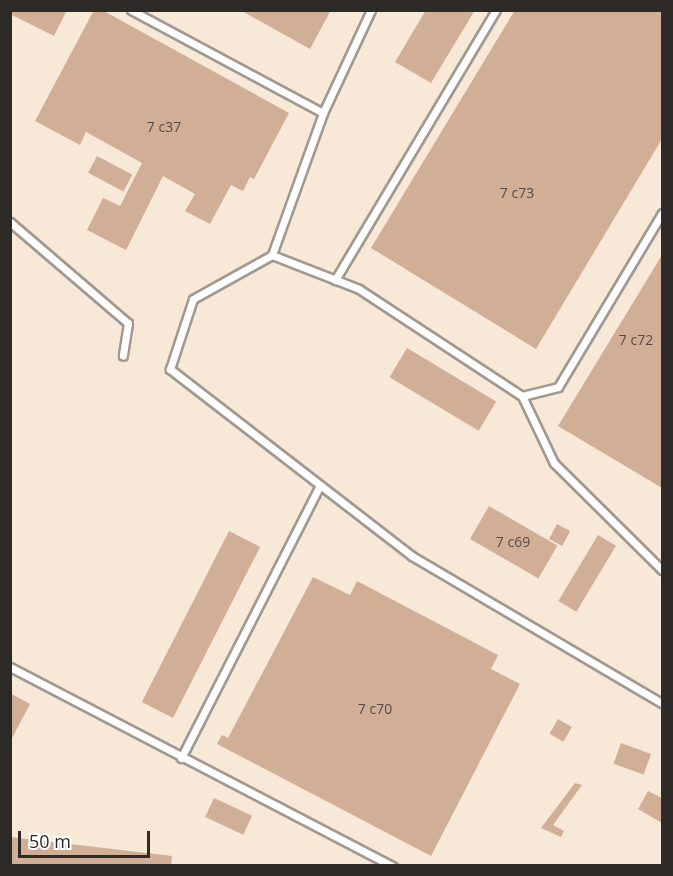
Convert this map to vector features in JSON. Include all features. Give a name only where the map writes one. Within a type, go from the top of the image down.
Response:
[{"type":"lane","points":[[131,10],[322,112]]},
{"type":"lane","points":[[371,10],[322,112],[272,255],[193,299],[170,369],[412,556],[663,703]]},
{"type":"lane","points":[[335,280],[496,10]]},
{"type":"lane","points":[[522,396],[558,387],[663,213]]},
{"type":"lane","points":[[10,222],[128,323],[123,356]]},
{"type":"lane","points":[[272,255],[359,289],[522,396],[554,463],[663,570]]},
{"type":"lane","points":[[181,758],[320,485]]},
{"type":"lane","points":[[10,667],[181,758],[393,866]]},
{"type":"shaded area","points":[[11,11],[662,11],[662,865],[11,865]]},
{"type":"building","points":[[10,10],[67,10],[54,36],[10,14]]},
{"type":"building","points":[[94,10],[102,10],[289,113],[254,179],[250,177],[243,191],[231,185],[210,224],[185,211],[195,194],[163,176],[126,250],[87,230],[103,198],[120,206],[142,163],[86,132],[80,145],[35,121]]},
{"type":"building","points":[[240,10],[331,10],[310,49]]},
{"type":"building","points":[[426,10],[475,10],[431,83],[395,62]]},
{"type":"building","points":[[515,10],[662,10],[662,139],[536,349],[371,248]]},
{"type":"building","points":[[97,156],[132,175],[123,192],[88,173]]},
{"type":"building","points":[[662,255],[662,488],[558,426]]},
{"type":"building","points":[[407,348],[496,402],[479,431],[389,377]]},
{"type":"building","points":[[489,506],[557,546],[538,578],[470,539]]},
{"type":"building","points":[[557,524],[570,531],[562,546],[549,539]]},
{"type":"building","points":[[229,531],[260,547],[173,718],[142,702]]},
{"type":"building","points":[[598,535],[616,546],[576,612],[558,601]]},
{"type":"building","points":[[313,577],[350,595],[357,581],[498,655],[491,669],[520,684],[431,856],[217,744],[222,735],[228,738]]},
{"type":"building","points":[[10,693],[30,704],[10,742]]},
{"type":"building","points":[[558,719],[572,727],[563,742],[550,734]]},
{"type":"building","points":[[621,743],[651,754],[644,775],[613,764]]},
{"type":"building","points":[[575,783],[582,785],[553,825],[564,831],[561,837],[541,828]]},
{"type":"building","points":[[648,791],[662,798],[662,823],[638,809]]},
{"type":"building","points":[[214,798],[252,816],[243,835],[205,817]]},
{"type":"building","points":[[10,837],[172,856],[171,866],[10,864]]}]
